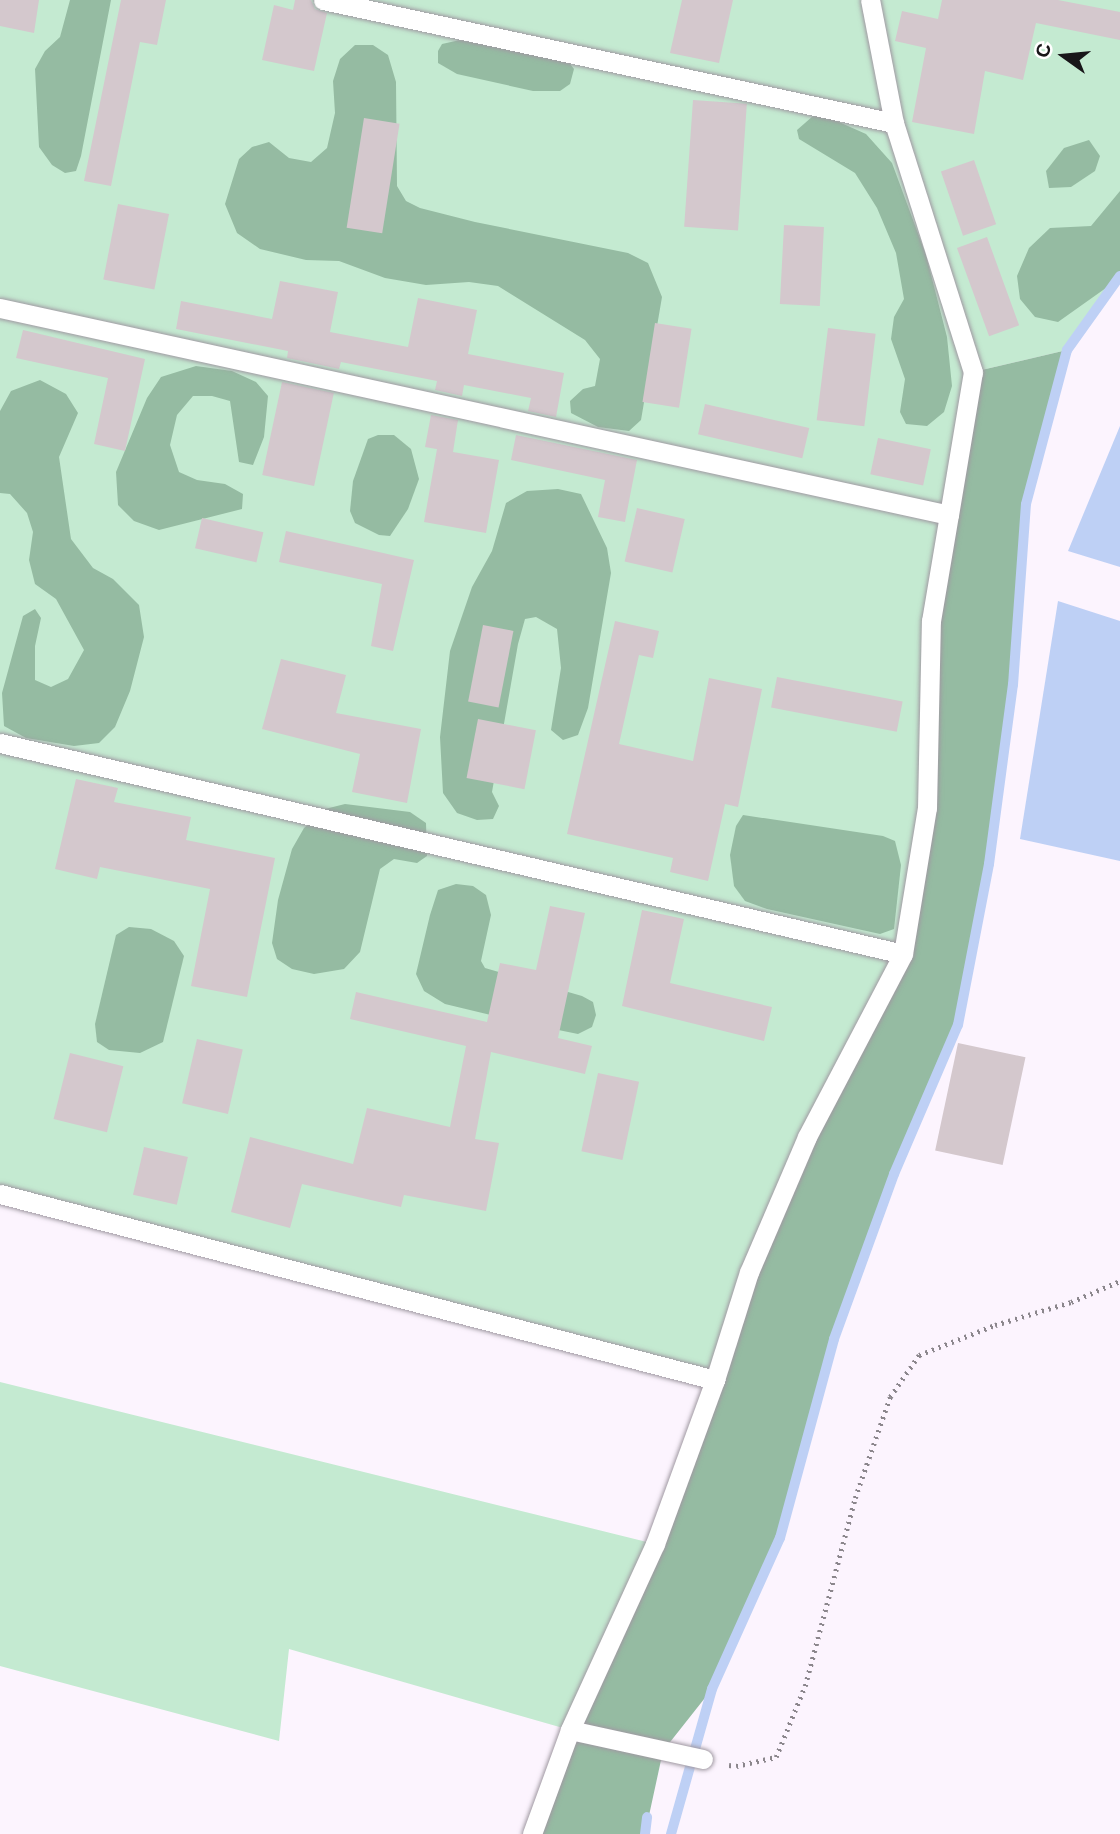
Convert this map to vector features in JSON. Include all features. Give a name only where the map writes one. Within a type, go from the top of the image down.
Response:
[{"type":"lane","points":[[323,0],[894,123]]},
{"type":"lane","points":[[531,1834],[570,1730],[655,1544],[715,1380],[749,1272],[807,1137],[903,954],[927,808],[931,621],[973,372],[894,123],[870,0]]},
{"type":"lane","points":[[0,308],[949,515]]},
{"type":"lane","points":[[0,743],[903,954]]},
{"type":"lane","points":[[0,1194],[715,1380]]},
{"type":"lane","points":[[570,1730],[703,1759]]},
{"type":"path","points":[[703,1759],[736,1766],[776,1757],[805,1686],[855,1499],[890,1397],[919,1354],[1120,1282]]},
{"type":"green space","points":[[0,0],[1120,0],[1120,276],[1067,350],[973,372],[927,808],[903,954],[715,1380],[0,1194]]},
{"type":"green space","points":[[70,0],[111,0],[81,156],[76,171],[65,173],[52,165],[39,147],[35,69],[45,51],[60,37]]},
{"type":"green space","points":[[460,40],[568,61],[574,69],[570,84],[560,91],[533,91],[457,74],[438,63],[438,51],[442,44]]},
{"type":"green space","points":[[355,45],[373,45],[388,55],[396,82],[397,186],[406,201],[420,208],[475,222],[628,253],[648,263],[662,297],[641,420],[629,431],[598,427],[571,413],[570,401],[583,389],[595,386],[600,359],[585,340],[498,286],[469,282],[426,285],[385,278],[339,261],[306,260],[260,249],[237,233],[225,204],[239,159],[252,147],[269,142],[289,158],[311,162],[327,148],[335,113],[333,81],[340,59]]},
{"type":"green space","points":[[813,116],[830,118],[866,134],[892,163],[926,255],[947,337],[952,386],[944,412],[927,426],[906,424],[900,412],[905,379],[891,339],[894,317],[904,299],[896,253],[877,208],[855,173],[799,139],[797,130]]},
{"type":"green space","points":[[1089,140],[1100,156],[1095,171],[1071,187],[1049,188],[1046,171],[1064,148]]},
{"type":"green space","points":[[1120,191],[1120,278],[1058,322],[1035,317],[1020,299],[1017,276],[1029,248],[1050,228],[1091,226]]},
{"type":"green space","points":[[1067,350],[1026,504],[1013,685],[989,864],[958,1025],[894,1174],[834,1339],[780,1538],[712,1689],[663,1751],[645,1834],[532,1834],[655,1544],[749,1272],[903,953],[927,808],[931,621],[973,372]]},
{"type":"green space","points":[[196,366],[232,371],[256,382],[268,396],[264,437],[253,465],[239,462],[230,401],[212,396],[193,396],[177,415],[170,445],[179,472],[197,480],[225,484],[243,494],[242,509],[159,530],[134,521],[118,505],[116,472],[147,398],[161,377]]},
{"type":"green space","points":[[40,380],[66,394],[78,413],[59,457],[71,539],[93,568],[113,579],[139,605],[144,637],[130,691],[115,727],[99,743],[74,746],[26,738],[4,726],[2,693],[23,616],[35,609],[41,618],[35,646],[35,680],[51,687],[68,679],[84,650],[56,599],[35,584],[29,560],[33,532],[27,513],[10,494],[0,493],[0,411],[11,391]]},
{"type":"green space","points":[[378,435],[394,435],[411,449],[419,479],[408,509],[390,536],[379,535],[355,523],[350,511],[353,481],[368,439]]},
{"type":"green space","points":[[558,489],[581,494],[607,548],[611,573],[588,708],[578,735],[563,740],[551,730],[561,668],[557,629],[536,617],[525,619],[518,644],[492,792],[499,806],[493,819],[477,820],[457,813],[443,793],[440,737],[450,651],[472,587],[492,551],[506,503],[527,491]]},
{"type":"green space","points":[[345,804],[410,812],[426,823],[427,856],[417,863],[394,859],[380,869],[360,952],[344,969],[314,974],[292,969],[277,959],[272,943],[278,900],[292,849],[304,828],[325,809]]},
{"type":"green space","points":[[743,815],[883,836],[895,841],[901,865],[894,929],[880,934],[767,909],[745,901],[734,886],[730,855],[736,826]]},
{"type":"green space","points":[[456,884],[473,886],[486,895],[491,915],[481,961],[485,968],[582,996],[593,1002],[596,1015],[592,1027],[578,1034],[524,1023],[445,1004],[424,991],[416,974],[430,915],[438,890]]},
{"type":"green space","points":[[129,927],[151,929],[174,941],[184,956],[163,1042],[140,1053],[109,1050],[97,1042],[95,1024],[116,935]]},
{"type":"green space","points":[[0,1382],[655,1544],[570,1730],[289,1649],[279,1741],[0,1666]]},
{"type":"water","points":[[1120,426],[1120,567],[1068,551]]},
{"type":"water","points":[[1058,601],[1120,621],[1120,861],[1020,839]]},
{"type":"building","points":[[0,0],[39,0],[34,33],[0,26]]},
{"type":"building","points":[[121,0],[166,0],[157,45],[140,42],[111,186],[84,181]]},
{"type":"building","points":[[295,0],[311,0],[315,9],[327,13],[314,71],[262,60],[274,5],[293,10]]},
{"type":"building","points":[[682,0],[733,0],[719,63],[670,53]]},
{"type":"building","points":[[942,0],[1058,0],[1120,12],[1120,40],[1036,23],[1023,80],[985,71],[974,134],[912,122],[926,48],[895,41],[902,11],[938,19]]},
{"type":"building","points":[[693,100],[747,104],[738,230],[684,227]]},
{"type":"building","points":[[364,118],[400,124],[382,233],[347,228]]},
{"type":"building","points":[[974,160],[996,224],[963,236],[941,171]]},
{"type":"building","points":[[118,204],[169,214],[154,290],[103,280]]},
{"type":"building","points":[[784,225],[824,227],[820,306],[780,304]]},
{"type":"building","points":[[987,237],[1019,325],[989,336],[957,248]]},
{"type":"building","points":[[280,281],[338,292],[330,332],[408,347],[418,298],[477,310],[468,354],[564,373],[556,417],[528,411],[531,398],[464,385],[462,396],[435,390],[437,381],[341,362],[339,369],[287,358],[288,351],[176,329],[181,301],[272,319]]},
{"type":"building","points":[[655,323],[692,329],[679,408],[642,402]]},
{"type":"building","points":[[828,328],[876,334],[864,426],[817,420]]},
{"type":"building","points":[[23,330],[145,359],[125,451],[94,444],[108,378],[16,358]]},
{"type":"building","points":[[282,382],[334,393],[314,486],[262,475]]},
{"type":"building","points":[[705,404],[809,428],[802,458],[698,434]]},
{"type":"building","points":[[431,415],[458,420],[453,452],[499,460],[486,533],[424,522],[437,449],[425,447]]},
{"type":"building","points":[[516,435],[637,460],[625,522],[598,517],[605,480],[511,460]]},
{"type":"building","points":[[878,438],[931,449],[923,485],[870,474]]},
{"type":"building","points":[[637,508],[685,519],[672,573],[625,562]]},
{"type":"building","points":[[202,518],[263,532],[256,562],[195,548]]},
{"type":"building","points":[[286,531],[414,560],[393,651],[371,646],[382,584],[279,562]]},
{"type":"building","points":[[615,621],[659,631],[653,658],[639,655],[619,744],[693,761],[709,678],[762,689],[738,807],[725,804],[708,881],[670,872],[673,858],[567,834]]},
{"type":"building","points":[[483,625],[513,631],[499,707],[468,702]]},
{"type":"building","points":[[281,659],[346,675],[336,713],[421,729],[407,803],[352,792],[360,754],[262,729]]},
{"type":"building","points":[[777,677],[903,701],[897,732],[771,707]]},
{"type":"building","points":[[478,719],[536,730],[524,789],[467,778]]},
{"type":"building","points":[[76,779],[118,788],[114,802],[191,817],[186,840],[275,858],[247,997],[191,986],[210,889],[100,867],[97,879],[55,869]]},
{"type":"building","points":[[550,906],[585,913],[558,1038],[592,1046],[585,1074],[491,1052],[475,1139],[499,1143],[486,1211],[404,1195],[401,1207],[302,1184],[290,1228],[231,1212],[250,1137],[353,1164],[367,1108],[450,1127],[466,1046],[350,1019],[356,992],[487,1022],[500,963],[536,970]]},
{"type":"building","points":[[642,910],[684,919],[670,983],[772,1007],[764,1041],[622,1006]]},
{"type":"building","points":[[197,1039],[243,1050],[228,1114],[182,1103]]},
{"type":"building","points":[[958,1043],[1025,1057],[1003,1165],[935,1151]]},
{"type":"building","points":[[70,1053],[123,1066],[107,1132],[54,1119]]},
{"type":"building","points":[[598,1073],[639,1082],[622,1160],[581,1151]]},
{"type":"building","points":[[144,1147],[188,1157],[177,1205],[133,1195]]},
{"type":"waterway","points":[[671,1834],[712,1689],[780,1538],[834,1339],[894,1174],[958,1025],[989,864],[1013,685],[1026,504],[1067,350],[1120,276]]},
{"type":"waterway","points":[[645,1834],[647,1817]]}]
